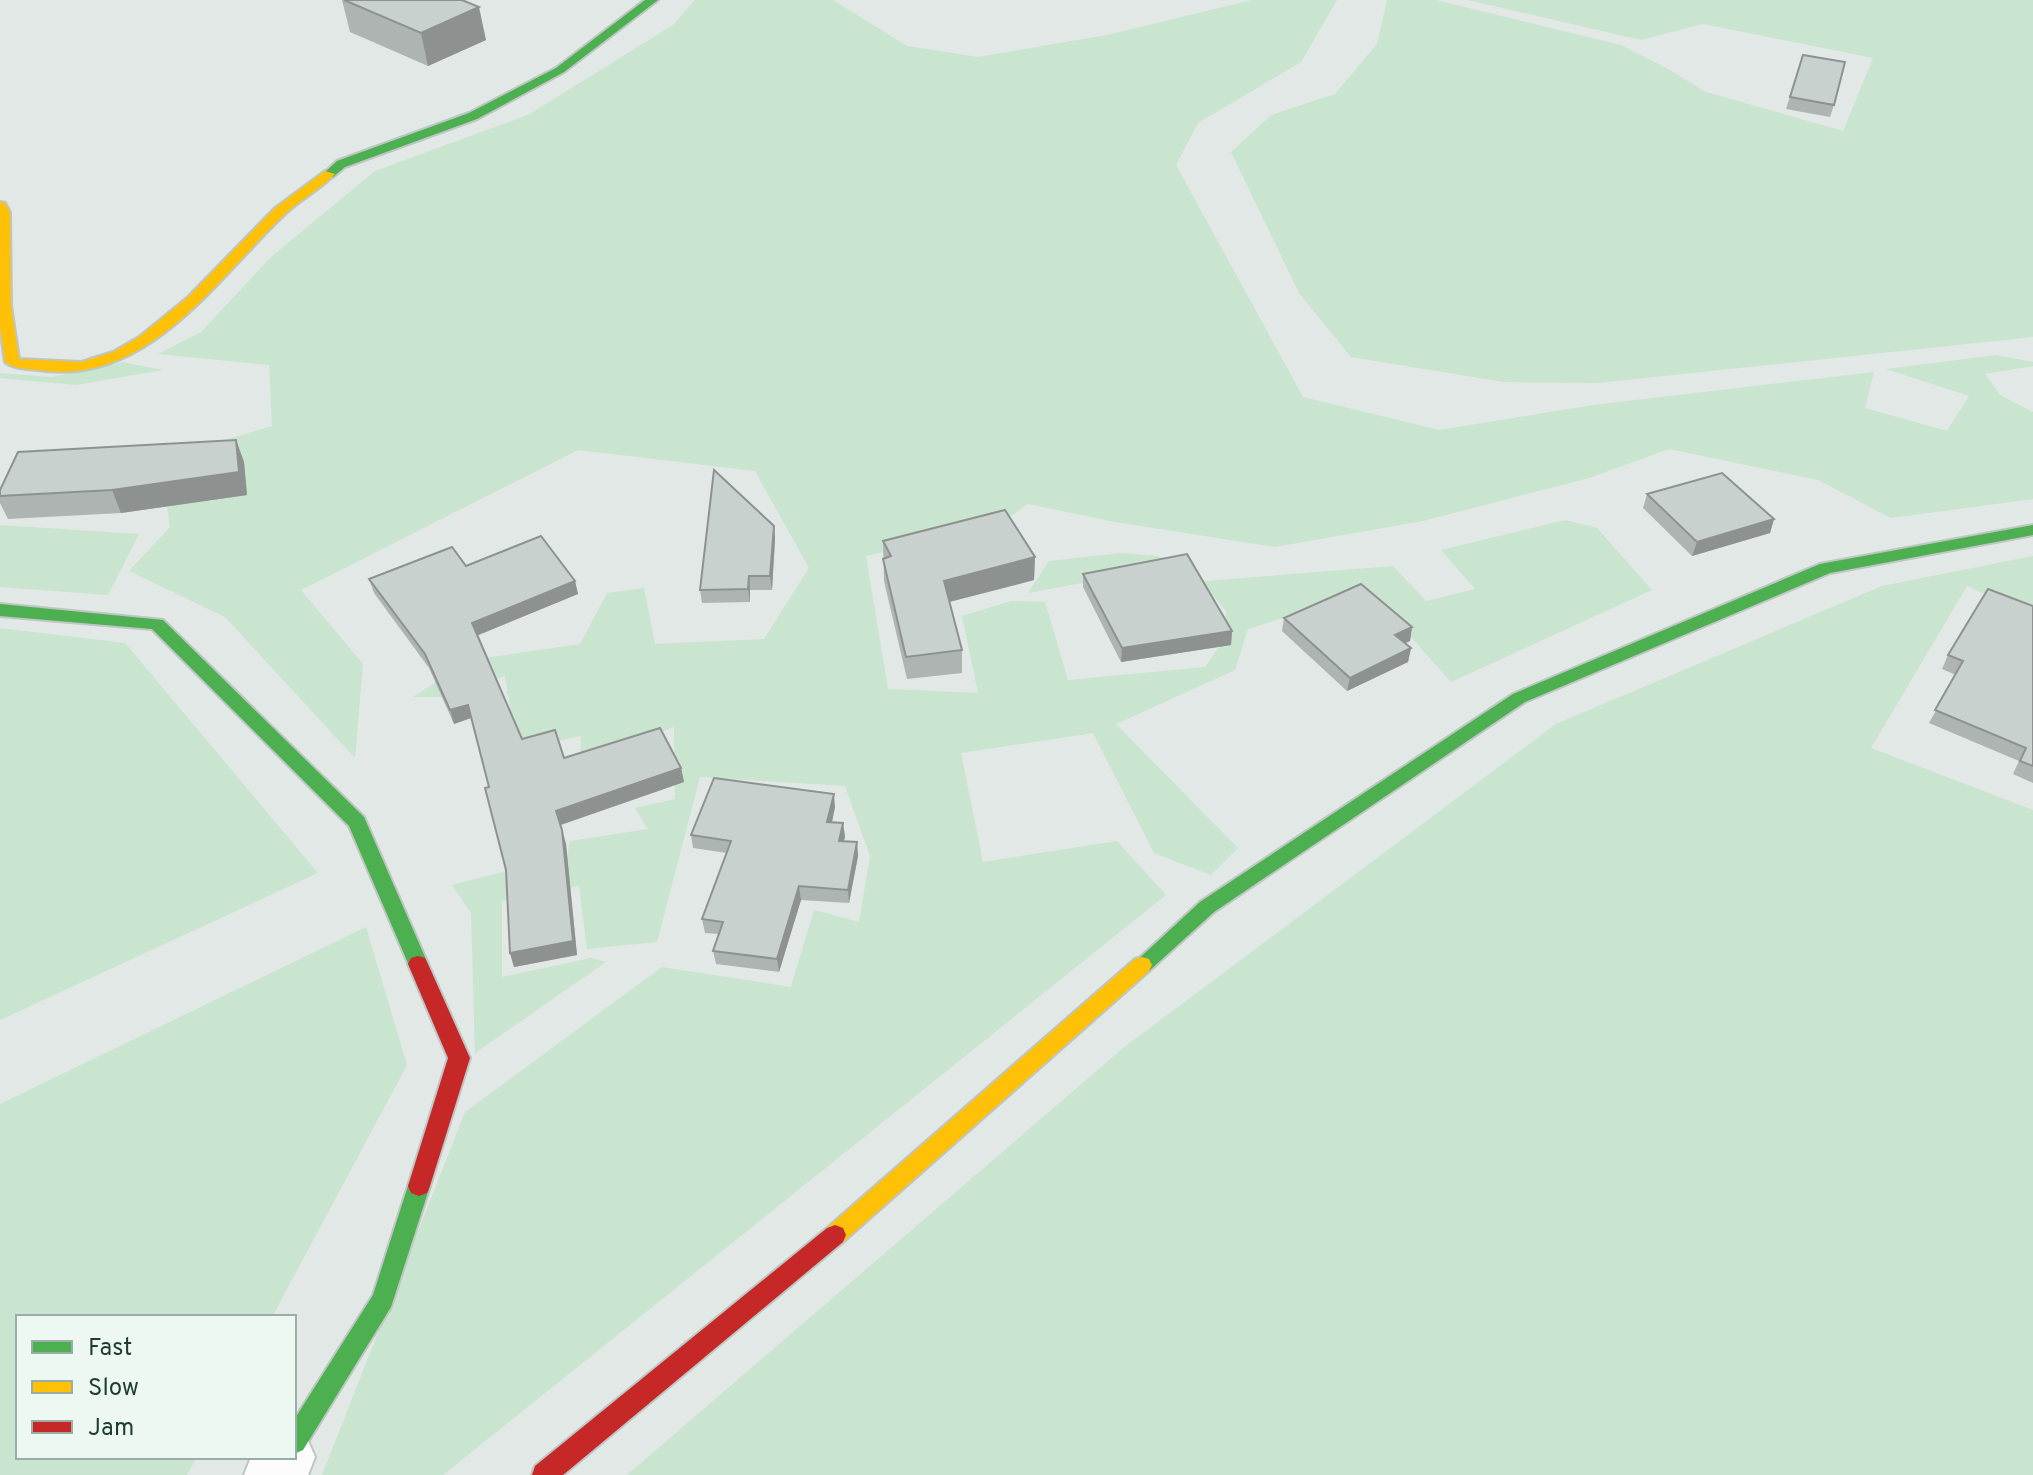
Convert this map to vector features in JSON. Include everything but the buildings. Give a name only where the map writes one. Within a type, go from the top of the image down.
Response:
[{"type":"street","points":[[0,206],[3,212],[4,306],[12,362],[63,368],[91,365],[131,350],[173,316],[282,209],[341,164],[473,116],[560,70],[652,0]]},
{"type":"street","points":[[544,1475],[896,1184],[1207,907],[1519,698],[1826,568],[2033,530]]},
{"type":"street","points":[[0,610],[157,624],[357,822],[459,1058],[383,1299],[296,1439]]},
{"type":"green space","points":[[695,0],[833,0],[907,46],[978,57],[1107,35],[1252,0],[1337,0],[1301,62],[1198,123],[1176,165],[1303,397],[1439,430],[1593,405],[1874,372],[1865,408],[1947,431],[1969,396],[1886,369],[1996,355],[2033,362],[2033,366],[1985,374],[2000,395],[2033,412],[2033,499],[1891,518],[1818,480],[1669,449],[1589,478],[1423,521],[1275,547],[1115,522],[1028,504],[998,525],[866,556],[888,689],[978,693],[962,616],[1011,601],[1045,602],[1068,680],[1205,667],[1224,640],[1226,611],[1206,587],[1174,566],[1028,593],[1049,561],[1122,553],[1158,556],[1206,581],[1393,566],[1426,601],[1475,589],[1441,550],[1565,520],[1597,528],[1652,590],[1451,682],[1370,591],[1248,629],[1235,670],[1116,724],[1238,848],[1211,875],[1154,853],[1093,733],[961,753],[983,862],[1117,841],[1166,895],[443,1475],[322,1475],[465,1112],[662,967],[791,987],[814,910],[859,922],[870,856],[845,786],[700,777],[657,942],[587,949],[579,886],[502,901],[502,977],[591,958],[606,962],[475,1053],[471,913],[452,885],[567,856],[570,841],[648,829],[635,808],[675,799],[674,727],[580,762],[581,736],[517,749],[505,676],[440,697],[413,697],[470,660],[580,644],[607,593],[644,588],[655,644],[764,639],[809,568],[755,471],[578,450],[301,590],[363,664],[355,758],[225,617],[129,571],[170,527],[160,459],[272,426],[269,365],[158,354],[201,332],[271,257],[375,171],[528,115],[673,25]]},
{"type":"green space","points":[[1387,0],[1436,0],[1621,45],[1706,92],[1843,131],[1873,58],[1703,24],[1641,40],[1468,0],[2033,0],[2033,337],[1597,383],[1503,382],[1351,357],[1299,293],[1231,152],[1271,115],[1335,94],[1377,44]]},
{"type":"green space","points":[[123,362],[163,370],[76,385],[0,378],[0,373],[52,377]]},
{"type":"green space","points":[[0,525],[139,534],[108,595],[0,587]]},
{"type":"green space","points":[[2033,556],[2033,616],[1967,586],[1871,748],[2033,810],[2033,1475],[627,1475],[1122,1049],[1556,724],[1882,586]]},
{"type":"green space","points":[[0,628],[125,643],[318,873],[0,1020]]},
{"type":"green space","points":[[366,927],[407,1065],[273,1315],[16,1315],[16,1459],[196,1459],[187,1475],[0,1475],[0,1104]]},
{"type":"traffic: fast","points":[[329,174],[341,164],[473,116],[560,70],[652,0]]},
{"type":"traffic: fast","points":[[1142,965],[1207,907],[1519,698],[1826,568],[2033,530]]},
{"type":"traffic: fast","points":[[0,610],[157,624],[357,822],[418,964]]},
{"type":"traffic: fast","points":[[296,1439],[383,1299],[419,1186]]},
{"type":"traffic: slow","points":[[0,206],[3,212],[4,306],[12,362],[81,367],[118,355],[169,322],[280,211],[329,174]]},
{"type":"traffic: slow","points":[[835,1235],[1142,965]]},
{"type":"traffic: jam","points":[[418,964],[459,1058],[419,1186]]},
{"type":"traffic: jam","points":[[544,1475],[835,1235]]}]
